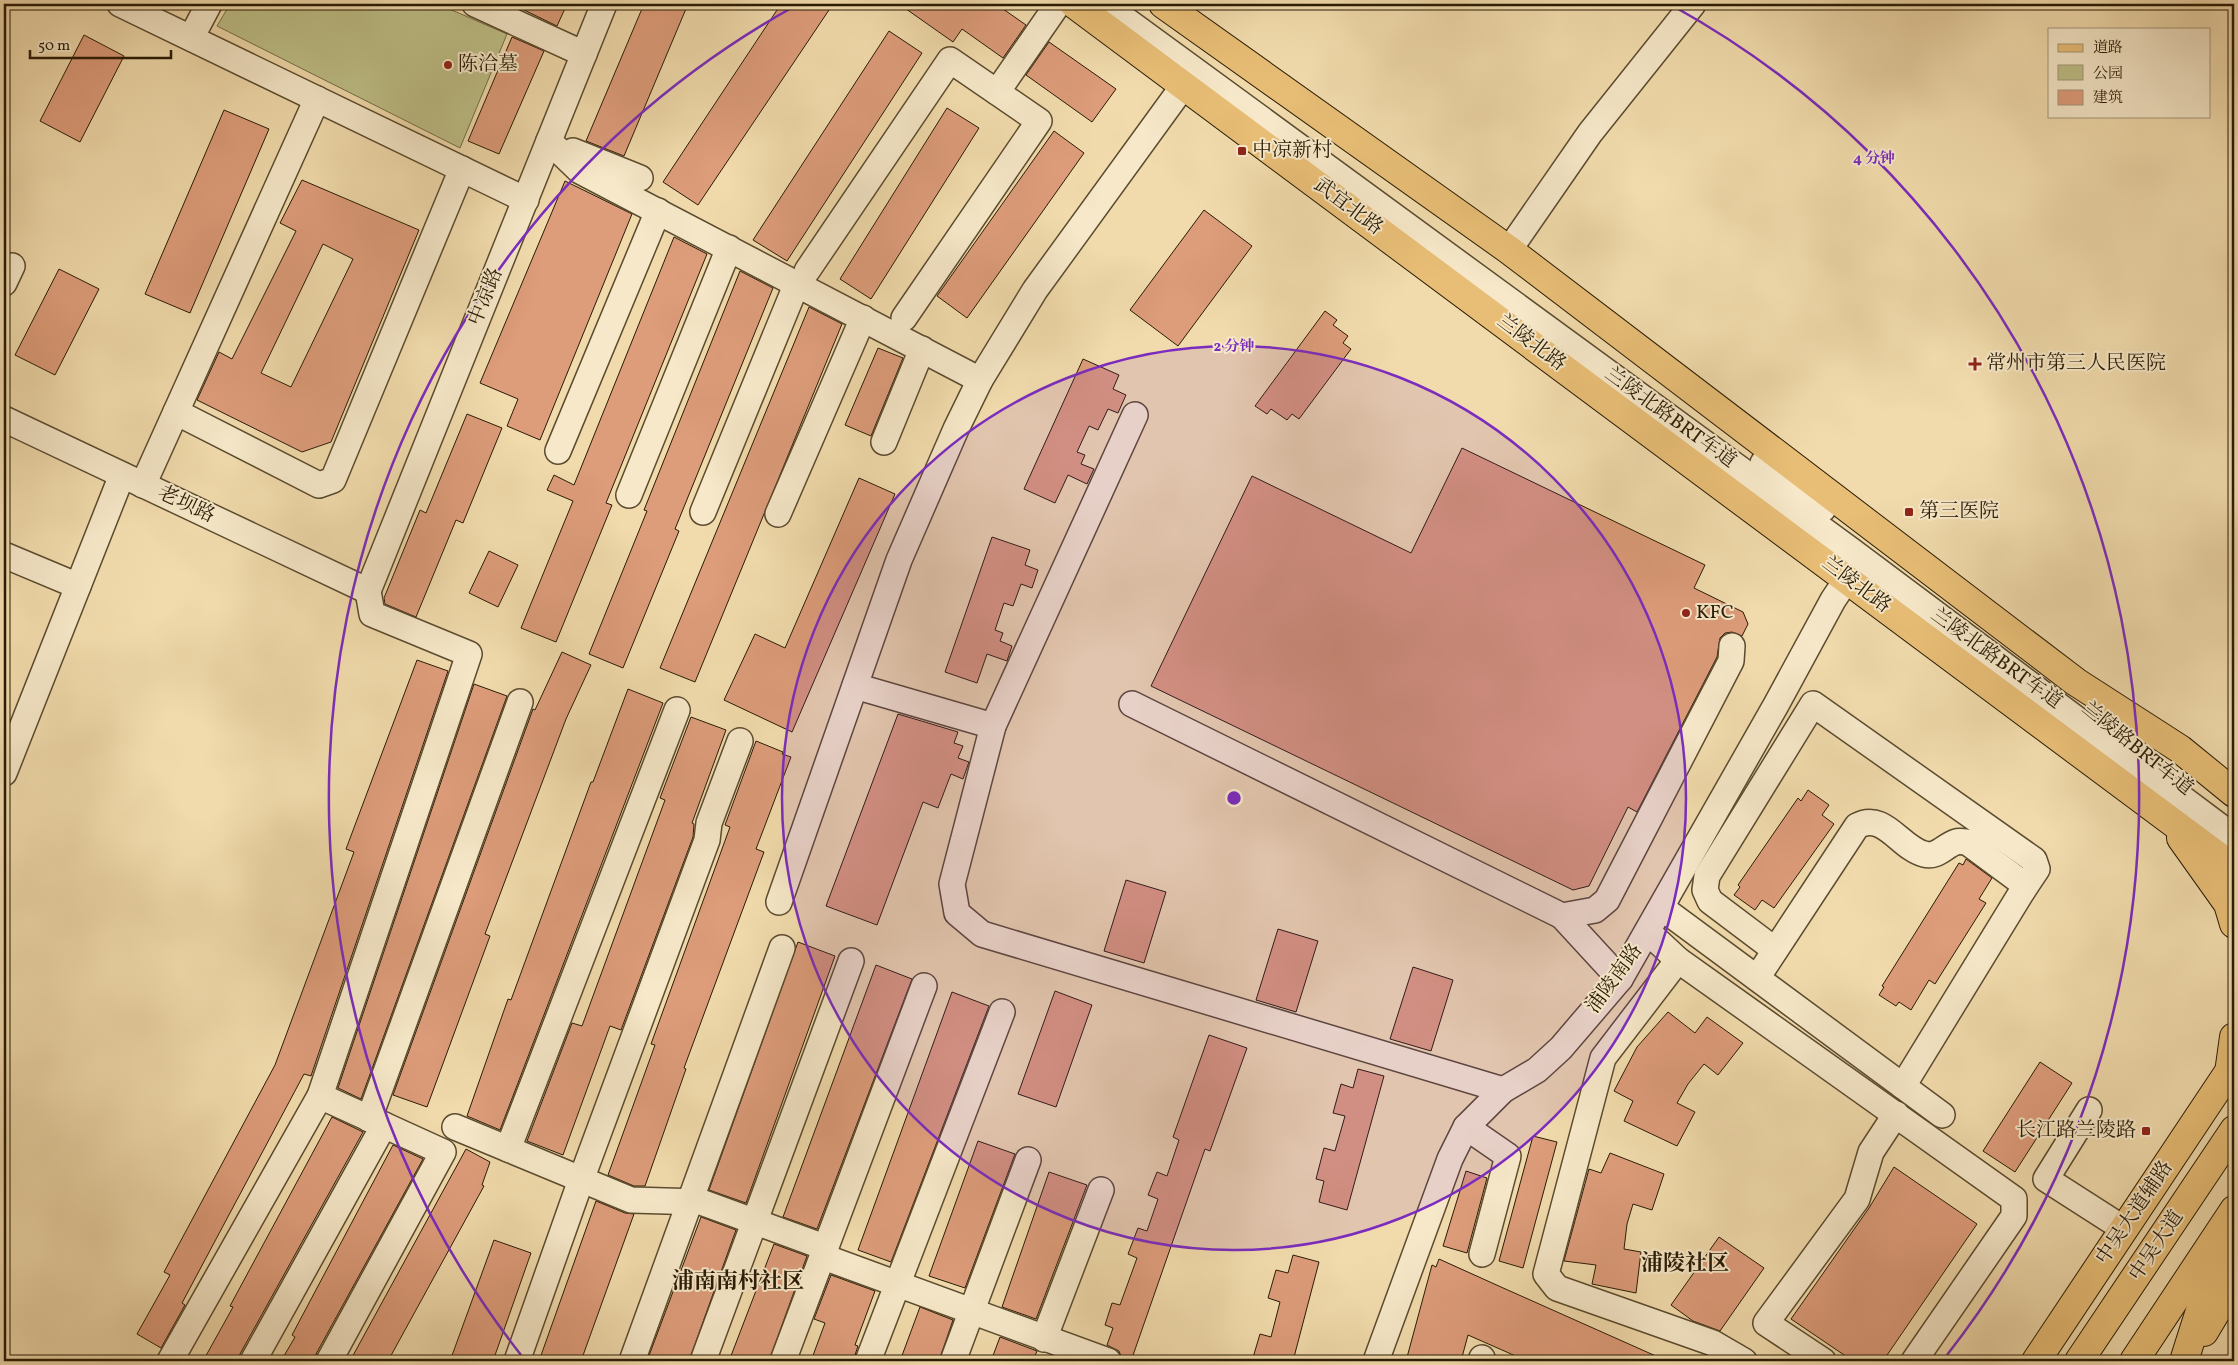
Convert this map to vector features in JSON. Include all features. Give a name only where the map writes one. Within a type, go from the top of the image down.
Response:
[{"type":"main road","name":"武宜北路","points":[[1074,4],[1477,303]]},
{"type":"main road","points":[[1163,4],[1509,250],[2076,682],[2180,749],[2234,778]]},
{"type":"main road","name":"兰陵北路","points":[[1477,303],[2234,868]]},
{"type":"main road","points":[[2180,749],[2234,793]]},
{"type":"main road","points":[[2165,816],[2228,904],[2234,924]]},
{"type":"main road","points":[[2156,1246],[2176,1194],[2218,1121],[2232,1067],[2234,1037]]},
{"type":"main road","name":"中吴大道辅路","points":[[2036,1361],[2232,1067]]},
{"type":"main road","name":"中吴大道","points":[[2079,1361],[2234,1130]]},
{"type":"main road","points":[[2134,1361],[2232,1213]]},
{"type":"main road","points":[[2186,1361],[2232,1213]]},
{"type":"main road","points":[[2186,1361],[2234,1282]]},
{"type":"street","points":[[120,4],[526,200]]},
{"type":"street","points":[[191,38],[209,4]]},
{"type":"street","points":[[475,4],[584,54]]},
{"type":"street","name":"中凉路","points":[[368,590],[604,4]]},
{"type":"street","points":[[997,92],[1058,4]]},
{"type":"street","name":"兰陵北路BRT车道","points":[[1104,4],[1852,551],[1968,640],[2234,837]]},
{"type":"street","points":[[1509,250],[1590,133],[1692,4]]},
{"type":"street","points":[[703,512],[802,277],[950,60],[1039,121],[904,318]]},
{"type":"street","points":[[779,902],[899,560],[956,429],[980,380],[1035,290],[1184,85]]},
{"type":"street","points":[[4,773],[78,586],[132,480],[176,412],[317,99]]},
{"type":"street","points":[[549,141],[580,171],[729,248],[802,277],[863,318],[980,380]]},
{"type":"street","points":[[549,141],[640,178]]},
{"type":"street","points":[[176,412],[319,485],[332,480],[462,169]]},
{"type":"street","points":[[558,450],[658,211]]},
{"type":"street","points":[[629,495],[729,248]]},
{"type":"street","points":[[778,514],[863,318]]},
{"type":"street","points":[[884,442],[922,349]]},
{"type":"street","points":[[1135,415],[992,726],[952,884],[957,913],[982,934],[1503,1090]]},
{"type":"street","name":"老坝路","points":[[4,420],[368,590]]},
{"type":"street","name":"兰陵北路BRT车道","points":[[1763,463],[2040,676],[2124,744]]},
{"type":"street","points":[[4,555],[78,586]]},
{"type":"street","name":"浦陵南路","points":[[1376,1361],[1450,1159],[1466,1127],[1503,1090],[1537,1070],[1561,1048],[1620,979],[1662,908],[1833,600],[1847,579]]},
{"type":"street","points":[[170,1361],[320,1096],[469,654],[372,614],[368,590]]},
{"type":"street","name":"兰陵路BRT车道","points":[[1979,607],[2124,744],[2234,824]]},
{"type":"street","points":[[1562,916],[1595,910],[1607,900],[1731,661],[1732,646]]},
{"type":"street","points":[[855,686],[992,726]]},
{"type":"street","points":[[253,1361],[377,1122],[520,702]]},
{"type":"street","points":[[1132,704],[1562,916],[1620,979]]},
{"type":"street","points":[[1775,950],[1710,901],[1705,890],[1707,876],[1813,704],[2034,860],[2037,869],[1903,1086]]},
{"type":"street","points":[[508,1150],[677,710]]},
{"type":"street","points":[[518,1361],[582,1180],[707,840],[709,823],[740,741]]},
{"type":"street","points":[[1757,978],[1857,826],[1865,821],[1877,822],[1922,854],[1933,856],[1957,842],[1968,842],[2021,882],[2023,890]]},
{"type":"street","points":[[1662,908],[1942,1115]]},
{"type":"street","points":[[1648,932],[1678,960],[2014,1199],[2014,1216],[1924,1358]]},
{"type":"street","points":[[632,1361],[688,1202],[782,948]]},
{"type":"street","points":[[1678,960],[1603,1058],[1546,1274],[1557,1288],[1713,1343],[1744,1361]]},
{"type":"street","points":[[703,1361],[851,961]]},
{"type":"street","points":[[784,1361],[924,986]]},
{"type":"street","points":[[868,1361],[1002,1012]]},
{"type":"street","points":[[320,1096],[443,1152],[329,1361]]},
{"type":"street","points":[[2090,1110],[2046,1179],[2124,1229]]},
{"type":"street","points":[[1823,1361],[1766,1323],[1857,1199],[1871,1152],[1896,1114]]},
{"type":"street","points":[[1466,1127],[1508,1156],[1482,1254]]},
{"type":"street","points":[[455,1128],[632,1200],[701,1202],[816,1244],[832,1260],[1108,1361]]},
{"type":"street","points":[[953,1361],[1028,1160]]},
{"type":"street","points":[[1044,1339],[1101,1190]]},
{"type":"green space","points":[[230,4],[438,4],[507,34],[460,148],[217,26]]},
{"type":"building","points":[[526,4],[567,4],[557,26],[524,10]]},
{"type":"building","points":[[644,4],[688,4],[624,156],[586,141]]},
{"type":"building","points":[[781,4],[833,4],[698,205],[663,182]]},
{"type":"building","points":[[899,4],[996,4],[1026,25],[1003,58],[962,29],[953,42]]},
{"type":"building","points":[[889,31],[922,53],[787,261],[753,240]]},
{"type":"building","points":[[84,35],[124,56],[80,142],[40,121]]},
{"type":"building","points":[[512,37],[544,51],[499,154],[468,141]]},
{"type":"building","points":[[1049,42],[1116,89],[1092,122],[1026,75]]},
{"type":"building","points":[[947,108],[979,128],[871,299],[840,279]]},
{"type":"building","points":[[224,110],[269,129],[190,313],[145,294]]},
{"type":"building","points":[[1054,131],[1084,153],[967,318],[937,296]]},
{"type":"building","points":[[302,180],[419,230],[331,442],[302,452],[197,400],[219,352],[232,359],[296,231],[280,223]],"holes":[[[323,244],[353,259],[291,387],[261,373]]]},
{"type":"building","points":[[565,181],[632,214],[540,440],[507,426],[518,399],[480,383]]},
{"type":"building","points":[[1204,210],[1252,246],[1178,346],[1130,310]]},
{"type":"building","points":[[674,237],[707,254],[606,503],[612,505],[556,642],[521,628],[573,501],[547,490],[554,475],[574,485]]},
{"type":"building","points":[[59,269],[99,289],[55,375],[15,355]]},
{"type":"building","points":[[740,271],[773,288],[675,529],[679,531],[623,668],[589,654],[647,511],[644,510]]},
{"type":"building","points":[[809,307],[842,324],[695,682],[660,668]]},
{"type":"building","points":[[1325,311],[1337,320],[1333,325],[1348,336],[1343,343],[1351,349],[1299,419],[1292,414],[1287,420],[1271,409],[1267,414],[1255,406]]},
{"type":"building","points":[[878,348],[903,358],[871,436],[845,425]]},
{"type":"building","points":[[1083,359],[1119,375],[1113,389],[1126,395],[1118,413],[1108,409],[1098,430],[1089,426],[1077,452],[1085,455],[1081,464],[1094,469],[1087,484],[1068,475],[1055,503],[1024,489]]},
{"type":"building","points":[[467,414],[502,428],[463,523],[456,520],[416,617],[385,604],[384,598],[420,510],[426,513]]},
{"type":"building","points":[[1462,448],[1705,565],[1694,588],[1743,612],[1748,624],[1742,636],[1732,632],[1725,633],[1720,638],[1717,657],[1637,812],[1628,807],[1589,886],[1573,890],[1151,686],[1252,476],[1411,553]]},
{"type":"building","points":[[859,478],[895,494],[792,732],[724,700],[755,634],[785,648]]},
{"type":"building","points":[[992,537],[1030,550],[1025,565],[1038,570],[1032,588],[1021,584],[1013,606],[1004,603],[995,630],[1003,633],[1000,641],[1012,646],[1007,661],[987,654],[977,683],[945,672]]},
{"type":"building","points":[[489,551],[518,565],[498,607],[469,593]]},
{"type":"building","points":[[562,652],[591,665],[566,719],[485,934],[490,936],[427,1107],[393,1095],[533,709],[535,710]]},
{"type":"building","points":[[417,660],[448,671],[311,1076],[304,1074],[182,1303],[185,1305],[161,1348],[137,1334],[170,1275],[164,1272],[275,1065],[354,852],[346,849]]},
{"type":"building","points":[[474,684],[507,696],[361,1099],[338,1088]]},
{"type":"building","points":[[628,689],[663,703],[500,1130],[467,1116],[508,999],[511,1000],[591,782],[593,782]]},
{"type":"building","points":[[898,714],[958,732],[954,743],[963,746],[958,758],[969,762],[963,779],[951,774],[938,808],[923,802],[877,925],[826,906]]},
{"type":"building","points":[[691,717],[726,730],[692,823],[694,824],[693,837],[621,1030],[610,1026],[563,1155],[527,1141],[572,1023],[582,1026],[665,800],[660,798]]},
{"type":"building","points":[[756,741],[791,757],[756,849],[764,852],[684,1068],[686,1069],[645,1186],[634,1186],[608,1175],[655,1045],[651,1044],[730,827],[725,825]]},
{"type":"building","points":[[1808,790],[1829,805],[1822,815],[1834,824],[1774,908],[1762,900],[1755,910],[1734,895],[1740,887],[1738,885],[1798,798],[1801,801]]},
{"type":"building","points":[[1966,859],[1992,878],[1979,899],[1986,903],[1935,984],[1929,980],[1911,1010],[1899,1002],[1896,1006],[1879,995],[1884,987],[1882,986],[1959,863],[1963,865]]},
{"type":"building","points":[[1126,880],[1166,892],[1144,963],[1104,951]]},
{"type":"building","points":[[1278,929],[1318,941],[1296,1012],[1256,1000]]},
{"type":"building","points":[[798,942],[835,956],[746,1203],[709,1190]]},
{"type":"building","points":[[876,965],[912,979],[817,1229],[783,1217]]},
{"type":"building","points":[[1413,967],[1453,980],[1431,1051],[1390,1039]]},
{"type":"building","points":[[1055,991],[1092,1005],[1056,1107],[1018,1094]]},
{"type":"building","points":[[952,992],[989,1006],[891,1262],[858,1250]]},
{"type":"building","points":[[1668,1012],[1695,1033],[1707,1017],[1743,1043],[1718,1075],[1704,1064],[1688,1084],[1677,1103],[1695,1112],[1677,1146],[1624,1121],[1633,1101],[1614,1091],[1637,1047]]},
{"type":"building","points":[[1209,1035],[1247,1048],[1210,1151],[1205,1149],[1131,1361],[1129,1361],[1122,1359],[1119,1351],[1107,1345],[1113,1328],[1105,1325],[1112,1303],[1120,1305],[1137,1258],[1128,1254],[1138,1228],[1147,1231],[1158,1199],[1148,1195],[1157,1172],[1167,1176],[1179,1140],[1173,1137]]},
{"type":"building","points":[[2040,1062],[2072,1083],[2015,1172],[1983,1151]]},
{"type":"building","points":[[1358,1069],[1384,1076],[1347,1210],[1319,1202],[1324,1181],[1316,1179],[1324,1148],[1335,1151],[1345,1116],[1333,1113],[1341,1084],[1353,1088]]},
{"type":"building","points":[[332,1117],[363,1132],[240,1354],[239,1361],[203,1361],[233,1307],[230,1306]]},
{"type":"building","points":[[1533,1136],[1557,1142],[1523,1268],[1499,1261]]},
{"type":"building","points":[[978,1141],[1015,1154],[965,1288],[929,1276]]},
{"type":"building","points":[[393,1145],[423,1159],[316,1354],[315,1361],[281,1361],[295,1337],[292,1335]]},
{"type":"building","points":[[466,1149],[490,1162],[482,1185],[484,1186],[388,1361],[350,1361]]},
{"type":"building","points":[[1610,1153],[1664,1174],[1652,1210],[1633,1204],[1627,1224],[1624,1249],[1641,1252],[1636,1293],[1592,1284],[1596,1265],[1564,1261],[1589,1169],[1601,1173]]},
{"type":"building","points":[[1894,1167],[1977,1224],[1883,1361],[1853,1361],[1791,1319],[1869,1208]]},
{"type":"building","points":[[1466,1171],[1487,1178],[1467,1253],[1443,1246]]},
{"type":"building","points":[[1049,1172],[1087,1185],[1036,1319],[1002,1307]]},
{"type":"building","points":[[596,1201],[625,1213],[634,1214],[581,1361],[539,1361]]},
{"type":"building","points":[[701,1217],[736,1230],[689,1361],[647,1361]]},
{"type":"building","points":[[1719,1237],[1764,1268],[1720,1331],[1693,1321],[1671,1305]]},
{"type":"building","points":[[494,1240],[531,1253],[493,1361],[450,1361]]},
{"type":"building","points":[[774,1244],[807,1256],[769,1361],[729,1361]]},
{"type":"building","points":[[1293,1255],[1319,1262],[1293,1361],[1252,1361],[1260,1334],[1271,1337],[1280,1302],[1268,1298],[1276,1270],[1288,1273]]},
{"type":"building","points":[[1439,1259],[1667,1361],[1527,1361],[1468,1335],[1461,1361],[1406,1361],[1432,1265],[1436,1267]]},
{"type":"building","points":[[831,1275],[875,1291],[855,1345],[858,1346],[853,1361],[811,1361],[825,1323],[814,1319]]},
{"type":"building","points":[[920,1307],[953,1320],[939,1361],[900,1361]]},
{"type":"building","points":[[1000,1337],[1037,1351],[1033,1361],[991,1361]]},
{"type":"place","name":"陈洽墓","points":[[448,65]]},
{"type":"place","name":"中凉新村","points":[[1242,151]]},
{"type":"place","name":"常州市第三人民医院","points":[[1975,364]]},
{"type":"place","name":"第三医院","points":[[1909,512]]},
{"type":"place","name":"KFC","points":[[1686,613]]},
{"type":"place","name":"长江路兰陵路","points":[[2146,1131]]},
{"type":"district","name":"浦陵社区","points":[[1685,1264]]},
{"type":"district","name":"浦南南村社区","points":[[738,1282]]}]
